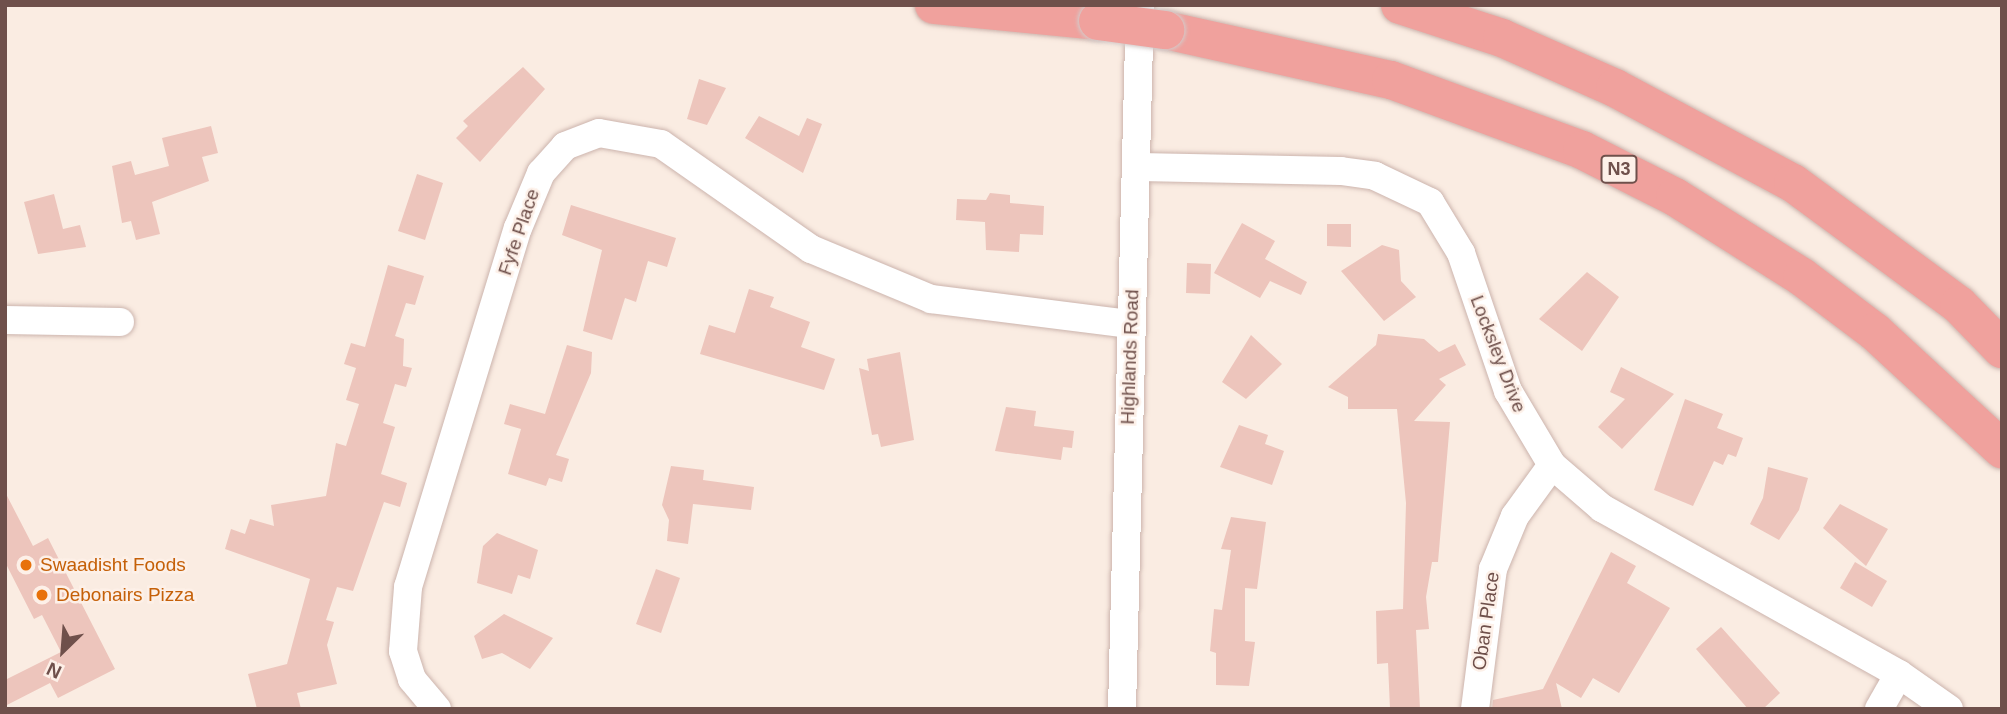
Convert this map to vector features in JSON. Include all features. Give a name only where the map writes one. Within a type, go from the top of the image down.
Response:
[{"type":"highway","name":"N3","points":[[934,5],[1098,21],[1153,18],[1391,80],[1594,156],[1675,197],[1802,277],[1875,332],[2002,449]]},
{"type":"highway","points":[[1400,5],[1502,38],[1615,88],[1793,183],[1959,306],[2002,349]]},
{"type":"street","name":"Highlands Road","points":[[1122,709],[1130,324],[1139,167],[1153,18]]},
{"type":"street","name":"Fyfe Place","points":[[437,709],[412,679],[402,651],[408,587],[521,218],[541,173],[565,146],[599,133],[661,144],[811,248],[931,299],[1130,324]]},
{"type":"street","name":"Locksley Drive","points":[[1139,167],[1341,171],[1374,176],[1430,202],[1461,253],[1508,391],[1552,465],[1602,508],[1899,674],[1949,709]]},
{"type":"street","points":[[5,320],[120,322]]},
{"type":"street","name":"Oban Place","points":[[1475,709],[1493,569],[1515,516],[1552,465]]},
{"type":"street","points":[[1879,709],[1899,674]]},
{"type":"building","points":[[523,67],[545,89],[480,162],[456,138],[468,126],[463,121]]},
{"type":"building","points":[[699,79],[726,88],[707,125],[687,119]]},
{"type":"building","points":[[759,116],[799,136],[807,118],[822,124],[803,173],[745,138]]},
{"type":"building","points":[[211,126],[218,153],[202,157],[209,181],[152,202],[160,234],[136,240],[131,221],[122,223],[112,166],[131,161],[135,175],[169,166],[162,138]]},
{"type":"building","points":[[417,174],[443,183],[425,240],[398,231]]},
{"type":"building","points":[[990,193],[1010,195],[1010,203],[1044,206],[1043,235],[1020,234],[1019,252],[986,250],[985,222],[956,220],[957,199],[986,200]]},
{"type":"building","points":[[54,194],[63,229],[80,225],[86,247],[38,254],[24,202]]},
{"type":"building","points":[[571,205],[676,238],[667,267],[648,261],[636,302],[625,298],[612,340],[583,331],[602,250],[562,235]]},
{"type":"building","points":[[1242,223],[1275,241],[1265,259],[1307,282],[1301,295],[1270,281],[1260,298],[1214,273]]},
{"type":"building","points":[[1327,224],[1351,224],[1351,247],[1327,246]]},
{"type":"building","points":[[1382,245],[1399,250],[1401,281],[1416,297],[1384,321],[1341,271]]},
{"type":"building","points":[[1187,263],[1211,264],[1210,294],[1186,293]]},
{"type":"building","points":[[388,265],[424,276],[415,305],[406,303],[395,336],[404,339],[403,366],[412,368],[406,387],[395,384],[383,423],[395,427],[381,474],[407,483],[400,507],[384,502],[353,591],[337,587],[326,620],[334,622],[327,645],[337,684],[297,693],[301,709],[257,709],[248,674],[287,664],[310,579],[225,549],[231,529],[245,534],[250,519],[274,526],[271,505],[326,496],[336,443],[346,446],[359,404],[346,400],[356,368],[344,364],[351,343],[365,347]]},
{"type":"building","points":[[1587,272],[1619,297],[1582,351],[1539,319]]},
{"type":"building","points":[[749,289],[774,297],[770,307],[810,322],[801,347],[835,359],[824,390],[700,354],[709,325],[735,333]]},
{"type":"building","points":[[1378,334],[1424,339],[1439,352],[1455,344],[1466,365],[1439,379],[1446,385],[1414,421],[1450,422],[1438,562],[1432,562],[1426,597],[1429,629],[1416,630],[1420,709],[1390,709],[1388,663],[1377,664],[1376,611],[1403,609],[1406,503],[1397,409],[1348,409],[1348,397],[1328,387],[1376,345]]},
{"type":"building","points":[[1251,335],[1282,364],[1246,399],[1222,382]]},
{"type":"building","points":[[567,345],[592,352],[591,373],[556,455],[569,459],[562,482],[549,478],[546,486],[508,474],[521,429],[504,424],[510,404],[545,414]]},
{"type":"building","points":[[900,352],[914,440],[881,447],[878,434],[872,435],[859,368],[869,371],[867,359]]},
{"type":"building","points":[[1621,367],[1674,394],[1622,449],[1598,427],[1625,399],[1610,392]]},
{"type":"building","points":[[1685,399],[1723,414],[1717,428],[1743,438],[1736,457],[1728,454],[1723,465],[1714,461],[1693,506],[1654,490]]},
{"type":"building","points":[[1006,407],[1036,411],[1034,426],[1074,431],[1072,448],[1063,447],[1061,460],[995,451]]},
{"type":"building","points":[[1239,425],[1268,435],[1265,444],[1284,451],[1272,485],[1220,467]]},
{"type":"building","points":[[671,466],[704,470],[703,480],[754,487],[751,510],[693,504],[688,544],[667,541],[669,520],[662,505]]},
{"type":"building","points":[[1768,467],[1808,478],[1799,510],[1779,540],[1750,524],[1763,498]]},
{"type":"building","points":[[5,492],[33,546],[48,538],[115,669],[58,698],[50,683],[5,706],[5,680],[61,652],[42,615],[34,619],[5,562]]},
{"type":"building","points":[[1840,504],[1888,529],[1866,566],[1823,528]]},
{"type":"building","points":[[1231,517],[1266,522],[1257,589],[1245,588],[1245,641],[1255,642],[1249,686],[1216,685],[1216,653],[1210,651],[1214,609],[1222,610],[1231,550],[1221,549]]},
{"type":"building","points":[[497,533],[538,550],[530,579],[518,575],[512,594],[477,583],[483,546]]},
{"type":"building","points":[[1611,552],[1636,566],[1627,583],[1670,608],[1619,693],[1593,678],[1581,698],[1556,683],[1562,709],[1492,709],[1493,700],[1543,689]]},
{"type":"building","points":[[1855,562],[1887,581],[1872,607],[1840,588]]},
{"type":"building","points":[[656,569],[680,578],[661,633],[636,624]]},
{"type":"building","points":[[504,614],[553,638],[530,669],[502,653],[482,659],[474,636]]},
{"type":"building","points":[[1721,627],[1780,693],[1763,709],[1748,709],[1696,649]]},
{"type":"place","name":"Swaadisht Foods","points":[[26,565]]},
{"type":"place","name":"Debonairs Pizza","points":[[42,595]]}]
